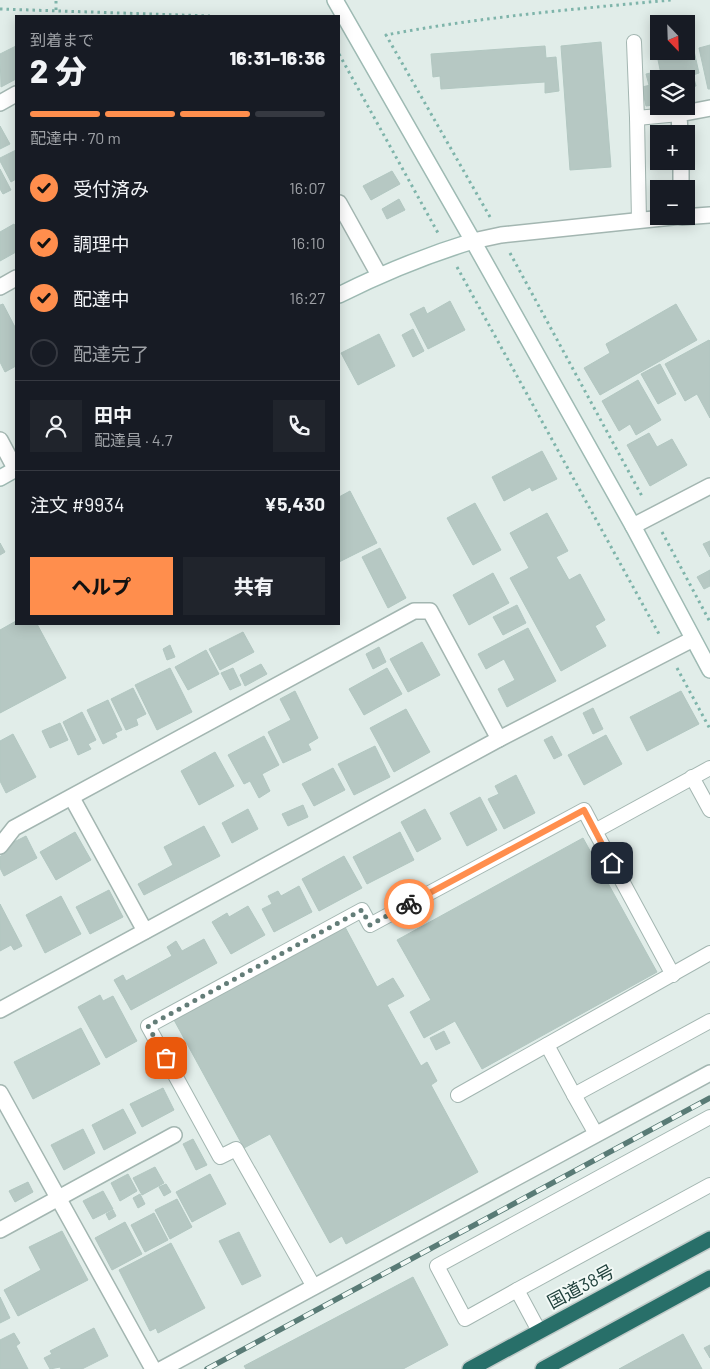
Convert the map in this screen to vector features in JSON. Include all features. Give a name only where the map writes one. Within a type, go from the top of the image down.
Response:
[{"type":"highway","name":"国道38号","points":[[470,1369],[710,1238]]},
{"type":"highway","points":[[543,1369],[710,1278]]},
{"type":"street","points":[[337,4],[633,526],[710,670]]},
{"type":"street","points":[[0,104],[15,95]]},
{"type":"street","points":[[695,111],[710,108]]},
{"type":"street","points":[[340,205],[379,275]]},
{"type":"street","points":[[695,216],[710,215]]},
{"type":"street","points":[[340,294],[379,275],[473,241],[501,235],[650,219]]},
{"type":"street","points":[[0,287],[15,279]]},
{"type":"street","points":[[0,440],[15,467]]},
{"type":"street","points":[[0,478],[15,470]]},
{"type":"street","points":[[633,526],[710,486]]},
{"type":"street","points":[[0,846],[14,828],[414,611],[430,612],[499,739]]},
{"type":"street","points":[[0,1010],[499,739],[693,639]]},
{"type":"street","points":[[72,798],[145,932]]},
{"type":"street","points":[[162,1369],[710,1073]]},
{"type":"street","points":[[0,1093],[153,1369]]},
{"type":"street","points":[[0,1230],[174,1134]]},
{"type":"lane","points":[[634,42],[638,118],[639,220]]},
{"type":"lane","points":[[638,118],[669,115]]},
{"type":"lane","points":[[595,831],[710,768]]},
{"type":"lane","points":[[692,777],[710,810]]},
{"type":"lane","points":[[314,1287],[236,1149],[220,1157],[148,1026],[362,910],[370,925],[584,810],[673,975]]},
{"type":"lane","points":[[458,1095],[710,954]]},
{"type":"lane","points":[[574,1095],[710,1021]]},
{"type":"lane","points":[[548,1045],[596,1134]]},
{"type":"lane","points":[[710,1117],[436,1266],[465,1319],[710,1185]]},
{"type":"lane","points":[[517,1290],[540,1331]]},
{"type":"path","points":[[56,0],[56,10]]},
{"type":"path","points":[[0,9],[184,15]]},
{"type":"path","points":[[340,56],[710,729]]},
{"type":"building","points":[[601,42],[611,167],[570,170],[561,46]]},
{"type":"building","points":[[710,45],[710,89],[708,89],[699,48]]},
{"type":"building","points":[[15,46],[15,80],[1,87],[0,54]]},
{"type":"building","points":[[545,46],[546,58],[556,57],[559,91],[545,93],[545,82],[441,89],[440,76],[433,77],[431,54]]},
{"type":"building","points":[[695,55],[699,73],[695,74],[695,70],[660,70],[658,60],[695,60]]},
{"type":"building","points":[[650,73],[650,85],[649,85],[646,74]]},
{"type":"building","points":[[650,85],[650,105],[646,106],[642,87]]},
{"type":"building","points":[[0,126],[10,144],[0,149]]},
{"type":"building","points":[[15,150],[15,180],[11,182],[0,161],[0,158]]},
{"type":"building","points":[[0,169],[11,190],[3,194],[0,189]]},
{"type":"building","points":[[392,171],[400,184],[371,200],[363,186]]},
{"type":"building","points":[[399,199],[405,210],[387,219],[382,209]]},
{"type":"building","points":[[14,224],[15,226],[15,253],[0,261],[0,232]]},
{"type":"building","points":[[450,301],[465,330],[428,349],[410,314],[424,307],[427,314]]},
{"type":"building","points":[[3,304],[15,327],[15,367],[5,372],[0,362],[0,305]]},
{"type":"building","points":[[676,304],[697,340],[600,395],[584,368],[610,353],[606,344]]},
{"type":"building","points":[[413,329],[424,351],[413,357],[402,335]]},
{"type":"building","points":[[379,334],[395,366],[358,385],[341,353]]},
{"type":"building","points":[[709,340],[710,418],[697,394],[685,401],[665,364]]},
{"type":"building","points":[[660,364],[676,394],[658,404],[641,374]]},
{"type":"building","points":[[638,380],[661,420],[636,435],[630,424],[619,431],[602,401]]},
{"type":"building","points":[[649,433],[657,447],[672,439],[687,465],[650,486],[627,445]]},
{"type":"building","points":[[542,451],[557,479],[532,491],[530,487],[504,501],[492,477]]},
{"type":"building","points":[[350,491],[377,543],[340,562],[340,496]]},
{"type":"building","points":[[475,503],[501,550],[473,565],[447,518]]},
{"type":"building","points":[[547,513],[568,551],[556,557],[569,580],[580,574],[605,620],[595,626],[606,646],[561,671],[510,578],[529,568],[510,533]]},
{"type":"building","points":[[710,541],[710,557],[703,544]]},
{"type":"building","points":[[0,543],[5,552],[0,555]]},
{"type":"building","points":[[380,548],[406,598],[388,608],[362,557]]},
{"type":"building","points":[[710,570],[710,586],[704,589],[697,577]]},
{"type":"building","points":[[493,573],[509,603],[469,625],[453,595]]},
{"type":"building","points":[[517,605],[526,623],[503,635],[493,617]]},
{"type":"building","points":[[15,622],[15,625],[38,625],[66,678],[0,713],[0,630]]},
{"type":"building","points":[[528,628],[556,681],[507,707],[498,689],[515,680],[504,659],[486,669],[478,654]]},
{"type":"building","points":[[243,632],[254,652],[220,670],[209,649]]},
{"type":"building","points":[[422,642],[440,675],[408,692],[390,659]]},
{"type":"building","points":[[170,645],[175,657],[167,660],[163,649]]},
{"type":"building","points":[[379,647],[386,662],[373,669],[366,654]]},
{"type":"building","points":[[206,650],[219,674],[188,690],[175,667]]},
{"type":"building","points":[[261,664],[267,674],[245,686],[240,675]]},
{"type":"building","points":[[170,668],[192,712],[157,730],[135,685]]},
{"type":"building","points":[[233,668],[241,685],[230,690],[221,673]]},
{"type":"building","points":[[387,668],[402,694],[364,715],[349,689]]},
{"type":"building","points":[[133,688],[146,714],[136,719],[138,725],[126,730],[111,699]]},
{"type":"building","points":[[295,691],[318,738],[308,744],[311,750],[283,763],[268,732],[291,720],[280,699]]},
{"type":"building","points":[[681,691],[699,724],[647,751],[630,717]]},
{"type":"building","points":[[108,700],[122,730],[115,733],[117,737],[103,744],[87,710]]},
{"type":"building","points":[[593,708],[603,729],[593,734],[583,713]]},
{"type":"building","points":[[406,709],[430,752],[394,772],[370,728]]},
{"type":"building","points":[[82,712],[96,740],[88,744],[91,749],[78,755],[63,722]]},
{"type":"building","points":[[60,723],[68,740],[50,748],[42,731]]},
{"type":"building","points":[[13,734],[36,777],[6,793],[0,781],[0,741]]},
{"type":"building","points":[[606,735],[622,764],[584,785],[568,755]]},
{"type":"building","points":[[264,736],[279,765],[262,774],[270,791],[259,798],[250,781],[244,784],[228,755]]},
{"type":"building","points":[[552,736],[562,755],[554,759],[544,740]]},
{"type":"building","points":[[375,746],[390,777],[354,795],[338,764]]},
{"type":"building","points":[[215,752],[234,786],[199,805],[181,771]]},
{"type":"building","points":[[333,768],[345,790],[314,806],[302,784]]},
{"type":"building","points":[[516,775],[535,813],[504,829],[488,799],[499,794],[495,786]]},
{"type":"building","points":[[480,797],[497,830],[467,846],[450,813]]},
{"type":"building","points":[[303,805],[308,817],[288,826],[282,814]]},
{"type":"building","points":[[248,809],[258,829],[232,843],[222,823]]},
{"type":"building","points":[[425,809],[441,839],[417,852],[401,822]]},
{"type":"building","points":[[204,826],[220,856],[144,895],[138,884],[173,865],[164,847]]},
{"type":"building","points":[[75,832],[91,860],[56,880],[40,852]]},
{"type":"building","points":[[400,832],[414,860],[367,884],[353,857]]},
{"type":"building","points":[[26,836],[37,858],[4,876],[0,868],[0,857],[10,844]]},
{"type":"building","points":[[583,838],[657,972],[482,1069],[455,1021],[424,1038],[410,1012],[431,1000],[397,940]]},
{"type":"building","points":[[344,856],[362,888],[319,911],[302,879]]},
{"type":"building","points":[[299,886],[312,912],[274,932],[262,909],[272,904],[268,896],[278,891],[281,896]]},
{"type":"building","points":[[109,890],[123,917],[90,934],[76,907]]},
{"type":"building","points":[[61,896],[81,934],[45,953],[26,915]]},
{"type":"building","points":[[0,904],[22,946],[14,950],[11,945],[0,951]]},
{"type":"building","points":[[248,906],[265,935],[231,954],[212,922],[227,913],[229,917]]},
{"type":"building","points":[[345,927],[377,987],[393,978],[404,996],[387,1005],[421,1066],[427,1062],[437,1081],[431,1085],[478,1172],[346,1244],[342,1236],[330,1243],[270,1134],[244,1148],[174,1020]]},
{"type":"building","points":[[204,939],[217,963],[131,1010],[114,980],[123,975],[126,981],[172,956],[167,947],[176,941],[182,951]]},
{"type":"building","points":[[100,995],[103,1001],[113,996],[137,1041],[106,1058],[78,1007]]},
{"type":"building","points":[[81,1028],[100,1064],[33,1099],[14,1062]]},
{"type":"building","points":[[444,1031],[450,1043],[436,1050],[430,1038]]},
{"type":"building","points":[[163,1088],[174,1110],[142,1127],[130,1104]]},
{"type":"building","points":[[123,1109],[136,1133],[104,1150],[92,1125]]},
{"type":"building","points":[[83,1129],[95,1153],[64,1170],[51,1145]]},
{"type":"building","points":[[193,1139],[207,1165],[196,1170],[183,1144]]},
{"type":"building","points":[[155,1167],[164,1183],[142,1195],[133,1178]]},
{"type":"building","points":[[128,1174],[137,1191],[120,1201],[111,1183]]},
{"type":"building","points":[[210,1174],[226,1204],[192,1222],[176,1192]]},
{"type":"building","points":[[28,1182],[33,1192],[15,1202],[9,1191]]},
{"type":"building","points":[[166,1184],[171,1192],[164,1196],[159,1187]]},
{"type":"building","points":[[103,1191],[113,1209],[93,1219],[83,1201]]},
{"type":"building","points":[[140,1194],[145,1204],[138,1208],[133,1198]]},
{"type":"building","points":[[177,1199],[192,1227],[170,1239],[155,1210]]},
{"type":"building","points":[[113,1210],[116,1216],[109,1220],[106,1214]]},
{"type":"building","points":[[154,1213],[168,1240],[145,1252],[131,1225]]},
{"type":"building","points":[[125,1222],[142,1254],[112,1270],[95,1238]]},
{"type":"building","points":[[62,1231],[88,1280],[18,1316],[4,1290],[41,1270],[29,1247]]},
{"type":"building","points":[[239,1232],[261,1276],[242,1285],[219,1241]]},
{"type":"building","points":[[171,1243],[205,1308],[158,1333],[156,1328],[150,1331],[119,1270]]},
{"type":"building","points":[[413,1277],[448,1345],[403,1369],[246,1369],[244,1366]]},
{"type":"building","points":[[0,1297],[10,1318],[0,1323]]},
{"type":"building","points":[[94,1328],[108,1356],[82,1369],[61,1369],[60,1367],[50,1369],[44,1358],[52,1354],[50,1351]]},
{"type":"building","points":[[14,1333],[20,1343],[16,1346],[28,1369],[0,1369],[0,1340]]},
{"type":"building","points":[[683,1334],[702,1369],[619,1369]]},
{"type":"building","points":[[710,1345],[710,1358],[704,1348]]},
{"type":"railway","points":[[207,1369],[710,1098]]},
{"type":"way so far","points":[[166,1058],[148,1026],[362,910],[370,925],[409,904]]},
{"type":"route","points":[[409,904],[584,810],[612,863]]}]
